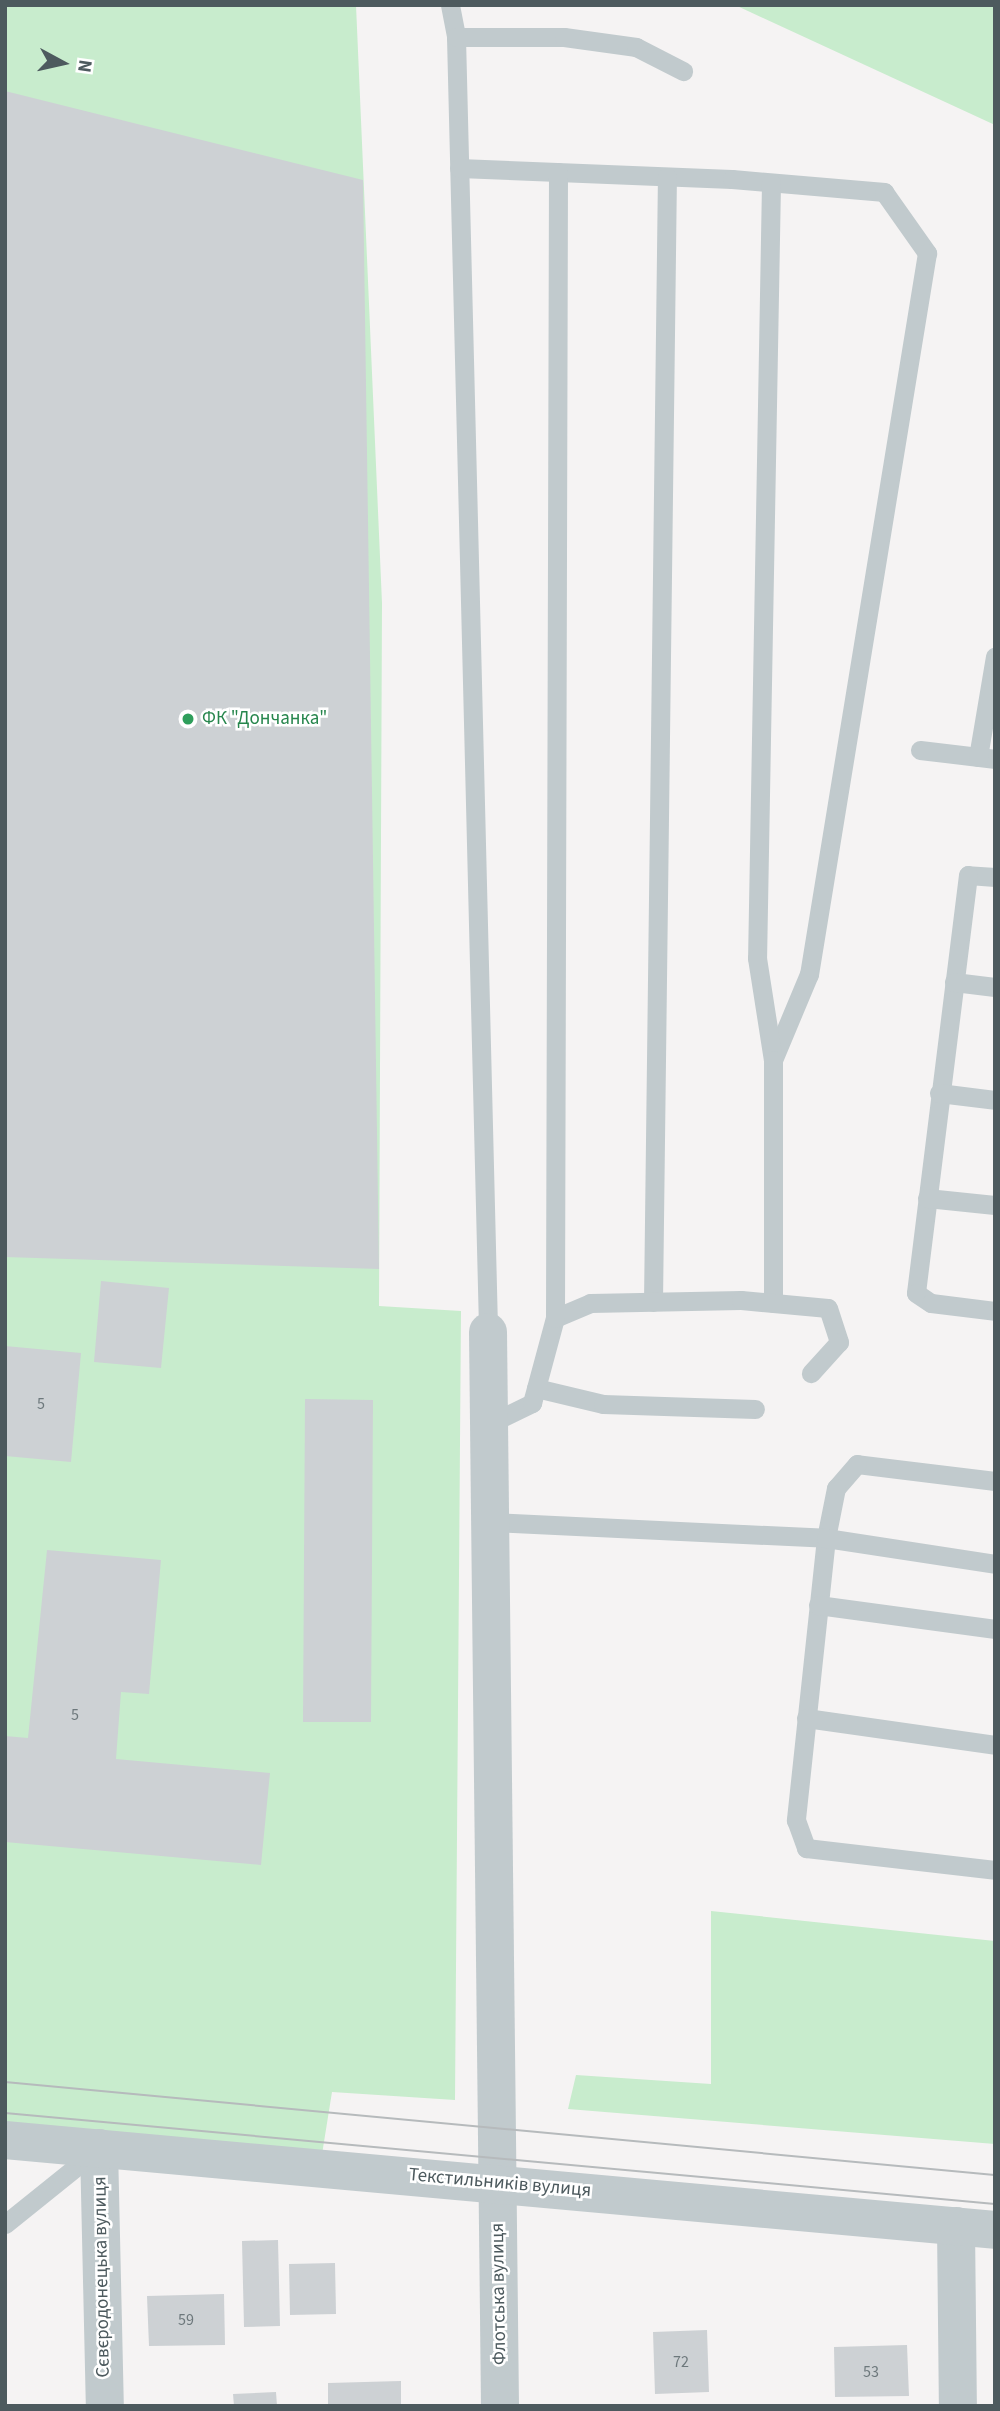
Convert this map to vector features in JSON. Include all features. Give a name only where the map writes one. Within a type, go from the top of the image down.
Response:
[{"type":"street","name":"Флотська вулиця","points":[[488,1332],[500,2406]]},
{"type":"street","name":"Текстильників вулиця","points":[[5,2140],[995,2230]]},
{"type":"street","name":"Сєвєродонецька вулиця","points":[[99,2148],[105,2406]]},
{"type":"street","points":[[956,2226],[958,2406]]},
{"type":"lane","points":[[450,5],[456,37],[488,1332]]},
{"type":"lane","points":[[456,37],[564,37],[636,47],[683,71]]},
{"type":"lane","points":[[459,168],[667,177],[884,192],[928,253],[809,974],[773,1060]]},
{"type":"lane","points":[[489,1424],[532,1404],[555,1318],[558,172]]},
{"type":"lane","points":[[653,1302],[667,177]]},
{"type":"lane","points":[[771,183],[757,958],[773,1060],[773,1303]]},
{"type":"lane","points":[[920,750],[986,758],[995,656]]},
{"type":"lane","points":[[995,877],[968,875],[916,1293],[931,1303],[995,1311]]},
{"type":"lane","points":[[954,982],[995,987]]},
{"type":"lane","points":[[939,1093],[995,1100]]},
{"type":"lane","points":[[927,1198],[995,1205]]},
{"type":"lane","points":[[555,1318],[590,1303],[773,1303],[828,1308],[839,1342],[811,1373]]},
{"type":"lane","points":[[536,1388],[603,1404],[755,1409]]},
{"type":"lane","points":[[995,1481],[857,1464],[836,1488],[826,1538],[796,1820],[806,1848],[995,1871]]},
{"type":"lane","points":[[490,1522],[826,1538],[995,1564]]},
{"type":"lane","points":[[818,1605],[995,1629]]},
{"type":"lane","points":[[806,1718],[995,1745]]},
{"type":"lane","points":[[5,2224],[99,2148]]},
{"type":"green space","points":[[5,5],[356,5],[382,603],[379,1306],[461,1311],[455,2100],[332,2092],[319,2173],[5,2145]]},
{"type":"green space","points":[[735,5],[995,5],[995,125]]},
{"type":"green space","points":[[711,1911],[995,1941],[995,2144],[568,2109],[576,2075],[711,2084]]},
{"type":"building","name":"ФК \"Дончанка\"","points":[[5,91],[363,180],[379,1269],[5,1257]]},
{"type":"building","points":[[101,1281],[169,1288],[161,1368],[94,1362]]},
{"type":"building","points":[[5,1346],[81,1353],[71,1462],[5,1456]]},
{"type":"building","points":[[305,1399],[373,1400],[371,1722],[303,1722]]},
{"type":"building","points":[[47,1550],[161,1560],[149,1694],[121,1692],[116,1759],[270,1773],[261,1865],[5,1842],[5,1736],[28,1738]]},
{"type":"building","points":[[278,2240],[280,2326],[244,2327],[242,2241]]},
{"type":"building","points":[[335,2263],[336,2314],[290,2315],[289,2264]]},
{"type":"building","points":[[224,2294],[225,2345],[149,2346],[147,2296]]},
{"type":"building","points":[[707,2330],[709,2392],[655,2394],[653,2332]]},
{"type":"building","points":[[907,2345],[909,2396],[835,2397],[834,2347]]},
{"type":"building","points":[[401,2381],[401,2406],[328,2406],[328,2383]]},
{"type":"building","points":[[276,2392],[277,2406],[234,2406],[233,2394]]},
{"type":"tram line","points":[[5,2082],[995,2175]]},
{"type":"tram line","points":[[5,2113],[995,2204]]},
{"type":"place","name":"ФК \"Дончанка\"","points":[[188,719]]}]
